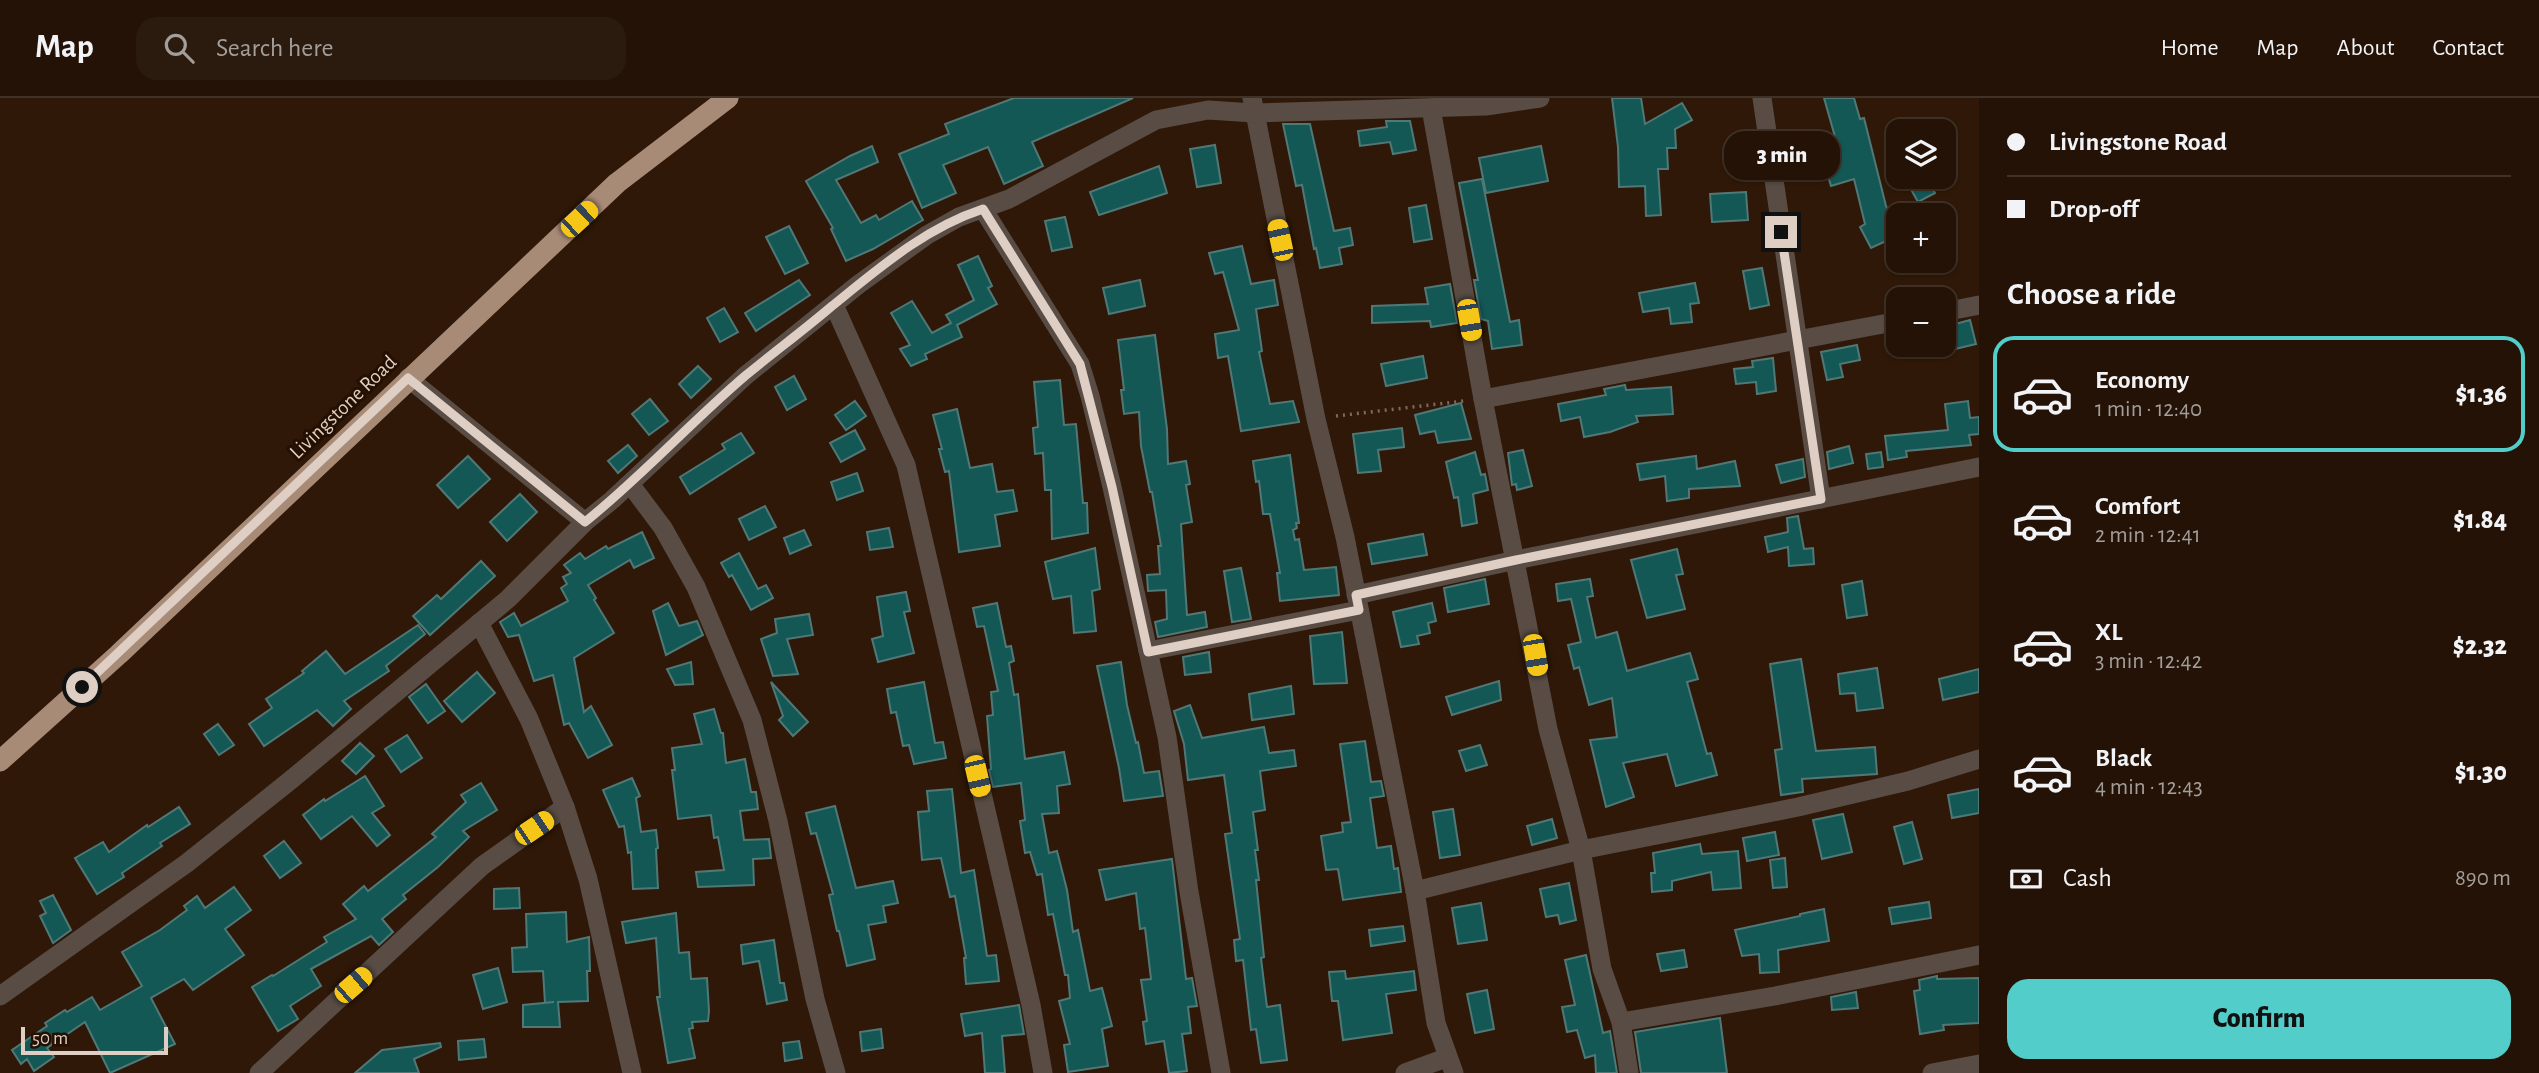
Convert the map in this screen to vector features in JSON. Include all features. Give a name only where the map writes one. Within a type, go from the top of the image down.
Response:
[{"type":"highway","name":"Livingstone Road","points":[[0,761],[118,654],[617,183],[728,98]]},
{"type":"street","points":[[0,996],[187,863],[479,623],[508,599],[585,522],[744,376],[859,284],[927,234],[959,217],[1041,182],[1156,120],[1253,105],[1486,106],[1540,98]]},
{"type":"street","points":[[1762,98],[1821,499]]},
{"type":"street","points":[[1253,105],[1316,419],[1358,602],[1415,891],[1436,1023],[1450,1065],[1405,1073]]},
{"type":"street","points":[[1421,105],[1516,560],[1548,729],[1581,850],[1602,969],[1620,1022],[1629,1073]]},
{"type":"street","points":[[983,209],[1080,364],[1112,487],[1167,737],[1189,892],[1221,1073]]},
{"type":"street","points":[[834,305],[906,465],[1031,1005],[1043,1073]]},
{"type":"street","points":[[1956,310],[1979,305]]},
{"type":"street","points":[[1483,399],[1886,323]]},
{"type":"street","points":[[408,378],[585,522]]},
{"type":"street","points":[[1148,652],[1358,602],[1516,560],[1979,467]]},
{"type":"street","points":[[629,484],[663,528],[696,587],[752,720],[778,821],[815,999],[836,1073]]},
{"type":"street","points":[[479,623],[529,719],[565,807],[588,879],[632,1073]]},
{"type":"street","points":[[1415,891],[1581,850],[1798,807],[1908,781],[1979,759]]},
{"type":"street","points":[[259,1073],[482,866],[565,807]]},
{"type":"street","points":[[1620,1022],[1775,996],[1898,969],[1979,955]]},
{"type":"street","points":[[1932,1073],[1979,1064]]},
{"type":"path","points":[[1316,419],[1483,399]]},
{"type":"building","points":[[1014,98],[1133,98],[1032,142],[1043,166],[1004,184],[988,147],[943,165],[956,193],[922,208],[899,154],[949,134],[945,124]]},
{"type":"building","points":[[1612,98],[1641,98],[1645,124],[1682,103],[1692,120],[1675,129],[1676,148],[1667,148],[1668,169],[1658,169],[1661,215],[1646,216],[1645,186],[1619,187],[1618,147]]},
{"type":"building","points":[[1824,98],[1854,98],[1860,119],[1864,118],[1886,206],[1886,241],[1871,248],[1860,227],[1865,224],[1854,179],[1831,186],[1824,163],[1841,158]]},
{"type":"building","points":[[1386,121],[1410,121],[1416,150],[1393,154],[1390,142],[1360,146],[1358,131],[1387,127]]},
{"type":"building","points":[[1283,124],[1310,124],[1334,231],[1350,228],[1353,245],[1339,248],[1342,264],[1320,268],[1302,185],[1296,186]]},
{"type":"building","points":[[1215,145],[1221,183],[1197,187],[1190,149]]},
{"type":"building","points":[[872,146],[878,162],[836,180],[861,223],[876,215],[879,220],[912,201],[923,220],[846,261],[831,229],[833,228],[806,181]]},
{"type":"building","points":[[1541,146],[1548,181],[1486,193],[1479,158]]},
{"type":"building","points":[[1159,166],[1167,193],[1099,215],[1090,192]]},
{"type":"building","points":[[1482,179],[1510,322],[1519,320],[1522,345],[1492,349],[1488,321],[1481,319],[1474,280],[1478,280],[1459,183]]},
{"type":"building","points":[[1911,189],[1933,189],[1935,193],[1918,202]]},
{"type":"building","points":[[1746,192],[1748,220],[1712,222],[1710,194]]},
{"type":"building","points":[[1426,205],[1432,239],[1414,242],[1409,208]]},
{"type":"building","points":[[1065,217],[1072,247],[1052,251],[1045,221]]},
{"type":"building","points":[[789,226],[808,263],[785,274],[766,237]]},
{"type":"building","points":[[1242,246],[1251,284],[1274,280],[1278,305],[1256,309],[1262,351],[1259,352],[1270,404],[1293,401],[1299,422],[1241,431],[1228,356],[1218,358],[1215,334],[1239,330],[1223,272],[1215,274],[1209,253]]},
{"type":"building","points":[[978,256],[992,286],[988,288],[997,304],[957,325],[962,337],[925,354],[927,359],[911,366],[900,349],[910,345],[891,313],[912,301],[932,333],[951,323],[946,315],[974,300],[958,265]]},
{"type":"building","points":[[1762,268],[1769,305],[1750,309],[1743,271]]},
{"type":"building","points":[[799,280],[810,295],[756,331],[745,313]]},
{"type":"building","points":[[1140,280],[1145,306],[1109,314],[1103,288]]},
{"type":"building","points":[[1695,283],[1699,303],[1690,304],[1692,322],[1671,324],[1669,308],[1643,312],[1639,293]]},
{"type":"building","points":[[1450,284],[1457,323],[1431,327],[1430,321],[1372,323],[1372,306],[1428,304],[1425,288]]},
{"type":"building","points":[[724,308],[738,332],[720,342],[707,318]]},
{"type":"building","points":[[1970,320],[1976,344],[1956,349],[1956,324]]},
{"type":"building","points":[[1155,335],[1167,429],[1168,464],[1186,461],[1190,484],[1186,485],[1192,522],[1181,524],[1187,615],[1205,612],[1207,627],[1158,637],[1155,622],[1167,619],[1166,590],[1148,591],[1147,575],[1160,574],[1158,546],[1161,546],[1141,446],[1139,412],[1124,414],[1118,340]]},
{"type":"building","points":[[1857,345],[1860,360],[1840,364],[1843,377],[1827,380],[1821,352]]},
{"type":"building","points":[[1423,356],[1427,378],[1386,386],[1381,364]]},
{"type":"building","points":[[1773,358],[1776,391],[1757,394],[1756,382],[1736,384],[1734,369],[1753,367],[1752,361]]},
{"type":"building","points":[[698,366],[711,379],[691,398],[679,384]]},
{"type":"building","points":[[794,376],[806,399],[787,410],[775,387]]},
{"type":"building","points":[[1060,380],[1064,425],[1076,424],[1083,503],[1087,503],[1088,533],[1052,539],[1051,490],[1045,490],[1043,453],[1035,454],[1033,428],[1038,427],[1034,382]]},
{"type":"building","points":[[1625,385],[1626,390],[1671,387],[1673,414],[1636,416],[1638,422],[1610,432],[1584,437],[1580,417],[1561,421],[1558,404],[1606,395],[1604,389]]},
{"type":"building","points":[[650,399],[668,421],[649,435],[632,414]]},
{"type":"building","points":[[855,401],[866,416],[846,430],[835,415]]},
{"type":"building","points":[[1968,401],[1970,418],[1979,417],[1979,434],[1969,435],[1971,445],[1906,451],[1907,457],[1888,460],[1885,436],[1948,430],[1945,404]]},
{"type":"building","points":[[1461,403],[1471,439],[1438,443],[1435,431],[1420,434],[1415,415]]},
{"type":"building","points":[[957,409],[970,468],[992,464],[997,492],[1013,490],[1017,511],[995,515],[1000,546],[959,552],[949,471],[945,472],[933,415]]},
{"type":"building","points":[[1402,428],[1404,447],[1378,450],[1381,471],[1358,473],[1353,434]]},
{"type":"building","points":[[855,430],[865,449],[841,462],[830,443]]},
{"type":"building","points":[[741,433],[754,453],[690,494],[680,477],[725,449],[722,444]]},
{"type":"building","points":[[628,445],[637,456],[618,473],[608,461]]},
{"type":"building","points":[[1849,446],[1853,463],[1829,469],[1827,452]]},
{"type":"building","points":[[1523,450],[1532,486],[1517,490],[1516,484],[1512,485],[1508,453]]},
{"type":"building","points":[[1475,452],[1481,475],[1485,474],[1488,490],[1473,494],[1477,523],[1462,526],[1458,497],[1454,498],[1446,462]]},
{"type":"building","points":[[1881,452],[1883,467],[1868,469],[1866,454]]},
{"type":"building","points":[[1290,455],[1299,523],[1296,523],[1297,528],[1293,530],[1295,540],[1299,539],[1304,570],[1336,567],[1339,595],[1280,601],[1277,573],[1280,573],[1270,514],[1263,514],[1259,481],[1256,482],[1253,461]]},
{"type":"building","points":[[468,456],[490,479],[458,508],[437,485]]},
{"type":"building","points":[[1696,456],[1697,469],[1735,461],[1740,486],[1689,489],[1689,498],[1667,501],[1665,476],[1640,480],[1637,464]]},
{"type":"building","points":[[1803,459],[1805,477],[1781,483],[1776,465]]},
{"type":"building","points":[[857,473],[863,491],[837,500],[831,482]]},
{"type":"building","points":[[520,494],[537,512],[507,541],[490,522]]},
{"type":"building","points":[[765,506],[776,527],[749,540],[739,519]]},
{"type":"building","points":[[1798,516],[1804,549],[1813,548],[1814,564],[1789,566],[1788,547],[1768,552],[1765,537],[1788,532],[1787,518]]},
{"type":"building","points":[[889,528],[893,547],[870,550],[867,532]]},
{"type":"building","points":[[804,530],[811,545],[790,554],[784,538]]},
{"type":"building","points":[[642,532],[654,558],[634,568],[630,560],[588,585],[614,633],[574,658],[584,712],[591,706],[612,745],[588,758],[569,723],[564,725],[553,675],[534,681],[519,635],[508,637],[500,622],[514,613],[521,626],[568,601],[561,588],[567,584],[563,577],[571,573],[564,565],[580,553],[585,559],[606,546],[608,549]]},
{"type":"building","points":[[1423,534],[1427,555],[1372,564],[1368,544]]},
{"type":"building","points":[[1095,548],[1100,589],[1092,591],[1096,631],[1074,633],[1071,596],[1053,599],[1045,562]]},
{"type":"building","points":[[1677,549],[1683,574],[1676,575],[1685,609],[1647,618],[1631,560]]},
{"type":"building","points":[[739,553],[758,589],[766,585],[773,598],[751,610],[732,575],[729,577],[721,563]]},
{"type":"building","points":[[481,561],[495,576],[430,635],[413,616],[437,595],[441,599]]},
{"type":"building","points":[[1241,568],[1251,619],[1232,622],[1224,571]]},
{"type":"building","points":[[1485,579],[1489,604],[1448,612],[1444,588]]},
{"type":"building","points":[[1590,579],[1593,596],[1587,597],[1596,638],[1617,632],[1627,671],[1690,653],[1698,679],[1687,682],[1707,754],[1711,753],[1717,775],[1676,786],[1667,754],[1623,763],[1634,797],[1606,807],[1590,740],[1617,737],[1612,698],[1589,705],[1579,667],[1574,669],[1568,645],[1581,642],[1571,599],[1558,601],[1556,584]]},
{"type":"building","points":[[1862,581],[1867,615],[1847,618],[1842,585]]},
{"type":"building","points":[[906,592],[910,611],[904,612],[914,653],[878,662],[872,639],[883,636],[877,597]]},
{"type":"building","points":[[668,603],[679,626],[697,621],[703,635],[666,655],[653,611]]},
{"type":"building","points":[[997,603],[1006,647],[1011,646],[1014,661],[1009,663],[1014,695],[1018,694],[1025,759],[1064,752],[1070,784],[1057,786],[1059,813],[1042,814],[1049,853],[1057,851],[1067,890],[1073,932],[1078,930],[1090,991],[1102,988],[1112,1026],[1102,1029],[1108,1066],[1068,1072],[1064,1045],[1070,1044],[1059,1001],[1070,998],[1068,975],[1065,975],[1053,914],[1048,915],[1042,874],[1037,875],[1030,852],[1025,853],[1020,821],[1025,820],[1021,783],[993,787],[989,770],[987,716],[993,715],[991,692],[998,691],[984,626],[977,627],[973,608]]},
{"type":"building","points":[[1432,603],[1436,621],[1428,623],[1430,633],[1417,636],[1419,644],[1401,647],[1393,612]]},
{"type":"building","points":[[809,614],[813,635],[787,639],[798,674],[773,676],[761,639],[777,633],[775,619]]},
{"type":"building","points":[[418,625],[425,634],[386,666],[389,671],[344,701],[351,709],[333,726],[317,710],[264,746],[249,724],[272,708],[266,699],[304,673],[302,671],[326,651],[345,674]]},
{"type":"building","points":[[1342,632],[1347,683],[1314,684],[1310,636]]},
{"type":"building","points":[[1209,652],[1211,672],[1185,675],[1183,657]]},
{"type":"building","points":[[1801,659],[1816,751],[1875,747],[1877,774],[1802,779],[1803,792],[1781,795],[1775,750],[1782,749],[1770,664]]},
{"type":"building","points":[[691,662],[693,684],[675,685],[667,669]]},
{"type":"building","points":[[1121,662],[1127,705],[1144,773],[1159,771],[1163,796],[1124,801],[1097,666]]},
{"type":"building","points":[[1877,668],[1883,708],[1857,711],[1855,693],[1840,694],[1838,674]]},
{"type":"building","points":[[1979,669],[1979,692],[1943,700],[1939,679]]},
{"type":"building","points":[[477,672],[495,693],[462,722],[444,701]]},
{"type":"building","points":[[1499,681],[1501,700],[1452,715],[1446,697]]},
{"type":"building","points":[[771,682],[808,722],[793,736],[779,720],[783,716]]},
{"type":"building","points":[[924,682],[935,743],[943,742],[946,758],[914,764],[909,745],[903,746],[896,712],[891,713],[887,689]]},
{"type":"building","points":[[426,684],[445,711],[428,723],[409,697]]},
{"type":"building","points":[[1291,686],[1294,714],[1252,720],[1249,694]]},
{"type":"building","points":[[1190,705],[1202,738],[1264,727],[1269,753],[1294,750],[1296,766],[1260,771],[1265,810],[1253,812],[1258,850],[1255,850],[1259,880],[1256,880],[1264,957],[1261,958],[1267,1007],[1280,1005],[1287,1060],[1261,1063],[1256,1029],[1251,1030],[1243,960],[1236,961],[1234,940],[1240,939],[1225,834],[1232,833],[1224,775],[1188,780],[1184,744],[1174,711]]},
{"type":"building","points":[[714,709],[723,733],[726,763],[745,759],[751,792],[756,792],[758,809],[740,811],[744,840],[769,839],[771,858],[753,859],[754,885],[698,887],[696,872],[724,870],[718,837],[714,838],[711,815],[678,819],[672,748],[702,744],[694,714]]},
{"type":"building","points":[[218,724],[234,745],[219,755],[204,734]]},
{"type":"building","points":[[407,735],[422,758],[401,772],[385,749]]},
{"type":"building","points":[[1365,741],[1371,782],[1381,781],[1384,796],[1370,798],[1377,848],[1391,846],[1394,869],[1398,868],[1401,892],[1343,900],[1338,869],[1326,870],[1321,836],[1343,832],[1342,823],[1351,822],[1340,744]]},
{"type":"building","points":[[360,743],[374,756],[356,774],[342,761]]},
{"type":"building","points":[[1480,745],[1487,765],[1466,771],[1459,751]]},
{"type":"building","points":[[365,776],[384,806],[372,813],[390,835],[377,846],[352,816],[321,839],[303,815],[324,799],[325,801]]},
{"type":"building","points":[[632,778],[640,796],[636,798],[641,832],[656,830],[658,888],[633,889],[631,852],[628,853],[624,826],[619,827],[603,790]]},
{"type":"building","points":[[481,783],[497,810],[463,831],[469,837],[403,895],[406,899],[382,919],[393,932],[379,945],[371,936],[311,969],[321,986],[290,1006],[298,1019],[278,1031],[252,987],[327,942],[324,937],[356,919],[343,904],[364,886],[368,891],[436,837],[432,834],[466,802],[461,795]]},
{"type":"building","points":[[952,789],[961,873],[974,870],[987,956],[996,955],[999,981],[966,984],[966,958],[955,896],[950,897],[941,858],[922,860],[918,812],[929,811],[927,791]]},
{"type":"building","points":[[1979,789],[1979,813],[1952,818],[1948,795]]},
{"type":"building","points":[[835,806],[856,888],[893,881],[898,903],[883,906],[886,922],[868,925],[875,959],[847,966],[829,895],[833,894],[816,833],[811,834],[806,813]]},
{"type":"building","points":[[179,807],[190,824],[160,843],[162,846],[122,873],[124,877],[97,894],[75,858],[103,842],[109,852],[147,825],[148,827]]},
{"type":"building","points":[[1453,809],[1460,855],[1440,858],[1433,812]]},
{"type":"building","points":[[1843,814],[1852,852],[1822,859],[1813,820]]},
{"type":"building","points":[[1552,819],[1557,838],[1532,845],[1527,826]]},
{"type":"building","points":[[1912,822],[1922,859],[1904,864],[1894,827]]},
{"type":"building","points":[[1775,832],[1779,855],[1747,861],[1743,838]]},
{"type":"building","points":[[284,841],[301,863],[280,878],[264,856]]},
{"type":"building","points":[[1700,844],[1702,854],[1738,851],[1741,888],[1713,890],[1711,872],[1672,881],[1672,890],[1652,892],[1651,873],[1655,873],[1653,853]]},
{"type":"building","points":[[1785,858],[1787,887],[1773,888],[1770,860]]},
{"type":"building","points":[[1172,859],[1186,979],[1192,978],[1197,1006],[1188,1007],[1191,1033],[1182,1034],[1187,1071],[1169,1073],[1164,1041],[1146,1044],[1143,1022],[1147,1021],[1141,980],[1151,979],[1145,928],[1140,929],[1136,893],[1106,900],[1099,870]]},
{"type":"building","points":[[1569,883],[1576,920],[1560,924],[1558,915],[1546,917],[1540,889]]},
{"type":"building","points":[[234,887],[251,910],[225,929],[244,955],[193,990],[184,979],[151,998],[175,1044],[110,1073],[85,1022],[47,1048],[54,1057],[34,1071],[27,1059],[21,1064],[12,1050],[65,1010],[67,1012],[92,997],[100,1010],[142,986],[122,952],[160,930],[187,910],[184,906],[197,896],[205,908]]},
{"type":"building","points":[[519,888],[520,908],[494,909],[494,889]]},
{"type":"building","points":[[53,895],[71,930],[53,943],[40,916],[46,913],[40,901]]},
{"type":"building","points":[[1929,902],[1931,918],[1892,924],[1889,908]]},
{"type":"building","points":[[1481,903],[1487,940],[1458,944],[1452,908]]},
{"type":"building","points":[[1824,909],[1829,941],[1778,950],[1779,972],[1760,973],[1759,954],[1742,956],[1735,930]]},
{"type":"building","points":[[566,912],[567,942],[589,937],[588,1001],[558,1002],[560,1027],[523,1027],[523,1005],[545,1003],[543,971],[513,972],[512,948],[527,947],[526,914]]},
{"type":"building","points":[[676,913],[679,953],[689,952],[691,979],[707,978],[709,1011],[708,1021],[692,1022],[693,1028],[689,1029],[695,1058],[668,1063],[657,997],[660,997],[656,938],[626,943],[622,922]]},
{"type":"building","points":[[1403,926],[1405,941],[1371,946],[1369,930]]},
{"type":"building","points":[[774,940],[780,983],[784,983],[787,1000],[767,1004],[759,961],[743,964],[741,945]]},
{"type":"building","points":[[1684,950],[1687,967],[1661,971],[1657,954]]},
{"type":"building","points":[[1586,955],[1603,1033],[1610,1031],[1617,1073],[1596,1073],[1595,1055],[1585,1058],[1577,1030],[1567,1032],[1562,1007],[1575,1005],[1565,960]]},
{"type":"building","points":[[498,968],[507,1002],[483,1009],[473,975]]},
{"type":"building","points":[[1345,971],[1346,979],[1414,971],[1416,990],[1386,994],[1392,1033],[1343,1040],[1338,1001],[1332,1001],[1329,972]]},
{"type":"building","points":[[1937,976],[1937,979],[1979,978],[1979,1023],[1943,1025],[1944,1030],[1920,1034],[1914,991],[1920,990],[1919,980]]},
{"type":"building","points":[[1487,990],[1494,1029],[1475,1033],[1467,994]]},
{"type":"building","points":[[1856,992],[1858,1008],[1832,1010],[1831,997]]},
{"type":"building","points":[[1019,1005],[1024,1034],[1002,1036],[1005,1073],[985,1073],[982,1033],[965,1036],[961,1014]]},
{"type":"building","points":[[1720,1018],[1727,1073],[1641,1073],[1635,1032]]},
{"type":"building","points":[[881,1029],[883,1048],[862,1051],[860,1032]]},
{"type":"building","points":[[484,1039],[486,1057],[459,1060],[458,1041]]},
{"type":"building","points":[[799,1041],[802,1058],[785,1061],[783,1043]]},
{"type":"building","points":[[440,1043],[441,1047],[414,1059],[419,1073],[355,1073],[382,1050]]},
{"type":"route","points":[[82,687],[408,378],[585,522],[744,376],[859,284],[927,234],[959,217],[983,209],[1080,364],[1112,487],[1148,652],[1359,610],[1356,595],[1821,499],[1781,232]]}]
